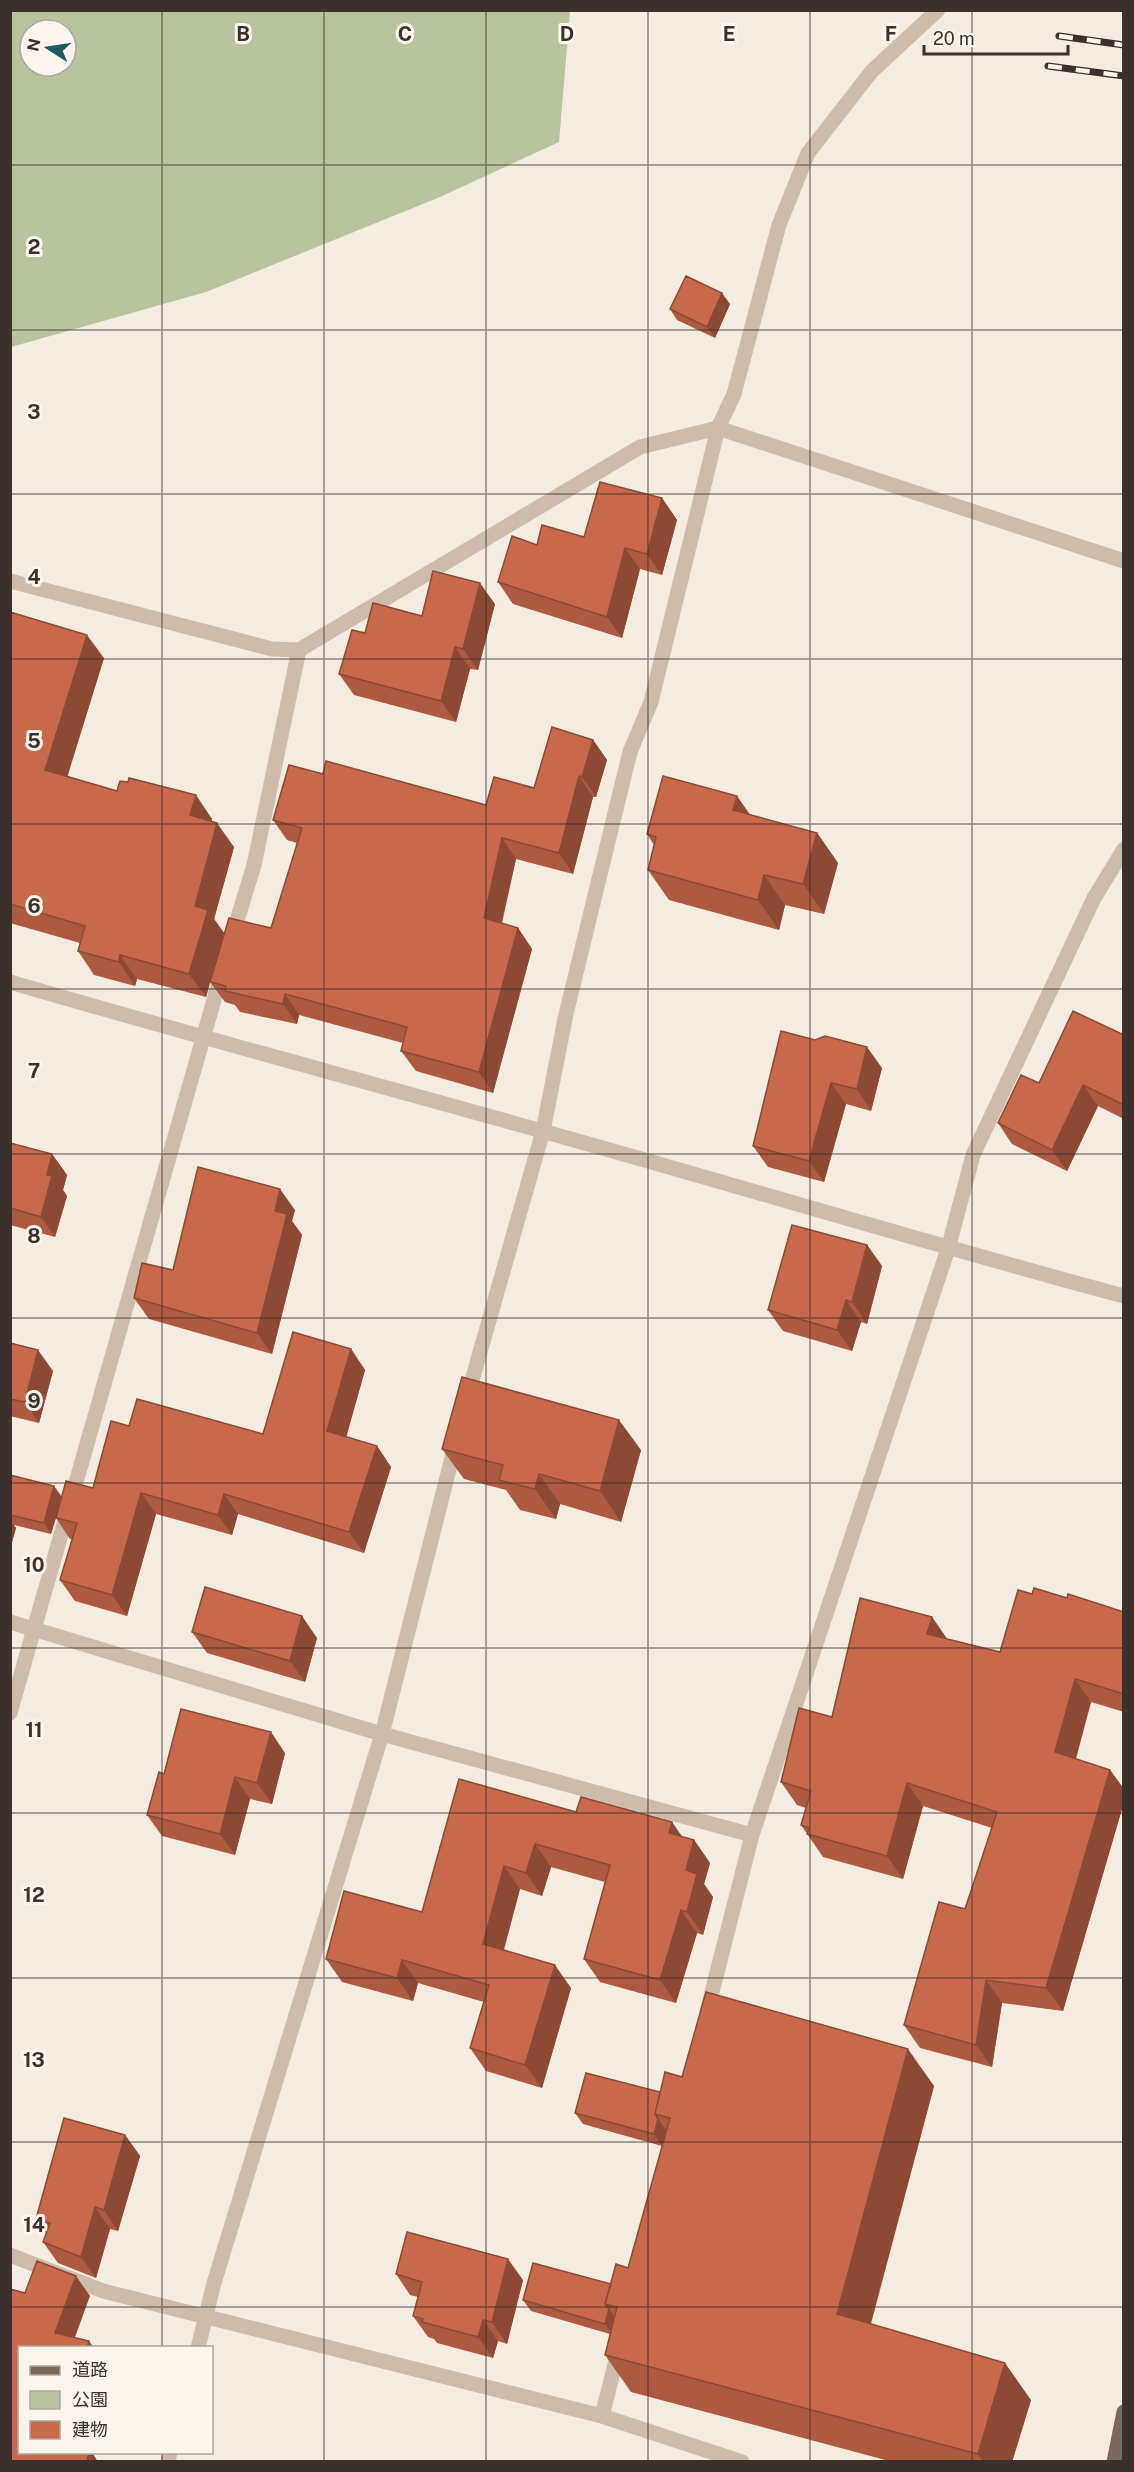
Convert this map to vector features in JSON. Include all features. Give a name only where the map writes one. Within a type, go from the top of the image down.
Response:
[{"type":"main road","points":[[1114,2462],[1124,2412]]},
{"type":"street","points":[[464,1409],[543,1131],[566,1014],[630,752],[651,702],[718,428],[734,394],[779,225],[808,153],[872,70],[938,10]]},
{"type":"street","points":[[10,581],[272,649],[299,650],[640,447],[718,428],[1124,561]]},
{"type":"street","points":[[10,1713],[254,865],[299,650]]},
{"type":"street","points":[[702,2029],[752,1835],[948,1249],[973,1155],[1094,898],[1124,849]]},
{"type":"street","points":[[10,982],[203,1038],[543,1131],[948,1249],[1124,1296]]},
{"type":"street","points":[[199,2346],[214,2283],[382,1734],[458,1432]]},
{"type":"street","points":[[10,1622],[382,1734],[752,1835]]},
{"type":"street","points":[[10,2255],[103,2291],[602,2416],[742,2462]]},
{"type":"street","points":[[602,2416],[623,2336]]},
{"type":"green space","points":[[11,10],[570,11],[559,142],[440,197],[206,292],[11,347]]},
{"type":"building","points":[[686,276],[722,293],[707,327],[670,309]]},
{"type":"building","points":[[600,482],[662,498],[647,554],[625,548],[607,617],[498,582],[512,536],[537,545],[542,525],[584,537]]},
{"type":"building","points":[[433,571],[480,583],[463,649],[455,647],[441,701],[339,674],[352,630],[365,633],[373,603],[422,616]]},
{"type":"building","points":[[10,612],[87,635],[45,770],[117,791],[120,781],[128,782],[129,778],[196,795],[190,815],[217,823],[195,906],[208,910],[189,974],[120,955],[119,962],[78,951],[85,926],[10,904]]},
{"type":"building","points":[[552,727],[593,740],[582,777],[579,776],[559,853],[502,838],[484,918],[518,928],[479,1072],[401,1051],[407,1027],[285,994],[283,1004],[225,991],[226,986],[210,982],[229,918],[271,928],[302,828],[273,820],[289,765],[323,774],[326,761],[486,805],[494,777],[534,788]]},
{"type":"building","points":[[663,776],[737,796],[733,810],[817,833],[803,884],[764,875],[758,900],[648,870],[656,837],[647,834]]},
{"type":"building","points":[[1073,1011],[1124,1035],[1124,1105],[1083,1085],[1052,1150],[998,1123],[1021,1075],[1039,1083]]},
{"type":"building","points":[[781,1031],[815,1040],[825,1036],[867,1047],[857,1089],[831,1083],[809,1161],[753,1146]]},
{"type":"building","points":[[10,1143],[52,1154],[47,1175],[52,1176],[41,1217],[10,1208]]},
{"type":"building","points":[[198,1167],[280,1189],[275,1211],[287,1214],[257,1333],[134,1298],[142,1263],[173,1270]]},
{"type":"building","points":[[792,1225],[867,1245],[852,1302],[846,1300],[837,1330],[768,1310]]},
{"type":"building","points":[[293,1332],[351,1349],[327,1431],[377,1446],[349,1532],[224,1494],[218,1515],[141,1493],[112,1595],[60,1580],[77,1523],[56,1518],[66,1481],[93,1488],[111,1421],[129,1426],[137,1399],[263,1434]]},
{"type":"building","points":[[10,1343],[38,1350],[25,1402],[10,1399]]},
{"type":"building","points":[[462,1377],[619,1420],[600,1491],[539,1474],[535,1489],[499,1480],[503,1465],[442,1449]]},
{"type":"building","points":[[10,1475],[54,1486],[44,1523],[10,1515]]},
{"type":"building","points":[[205,1587],[302,1616],[290,1661],[192,1632]]},
{"type":"building","points":[[1034,1588],[1067,1598],[1068,1594],[1124,1612],[1124,1694],[1075,1679],[1055,1752],[1110,1770],[1046,1988],[986,1980],[976,2045],[904,2025],[939,1902],[965,1909],[997,1812],[907,1783],[887,1856],[807,1834],[809,1828],[801,1825],[811,1791],[781,1782],[799,1708],[832,1717],[860,1598],[932,1617],[927,1634],[1000,1652],[1018,1590],[1032,1594]]},
{"type":"building","points":[[181,1709],[271,1732],[257,1783],[235,1777],[220,1834],[147,1815],[159,1772],[164,1774]]},
{"type":"building","points":[[459,1779],[576,1812],[581,1797],[672,1822],[669,1833],[694,1840],[686,1870],[697,1874],[687,1912],[681,1910],[660,1980],[584,1959],[610,1865],[535,1844],[526,1873],[504,1866],[483,1944],[555,1965],[525,2065],[470,2048],[489,1985],[402,1960],[397,1978],[326,1959],[344,1891],[422,1912]]},
{"type":"building","points":[[706,1992],[908,2049],[837,2314],[1005,2363],[978,2454],[605,2355],[617,2307],[605,2304],[616,2264],[628,2268],[670,2118],[655,2114],[665,2072],[682,2077]]},
{"type":"building","points":[[586,2073],[660,2092],[655,2114],[658,2119],[654,2134],[575,2113]]},
{"type":"building","points":[[64,2118],[125,2135],[104,2210],[95,2207],[81,2257],[43,2242],[50,2223],[36,2219]]},
{"type":"building","points":[[407,2232],[508,2259],[492,2322],[483,2320],[478,2337],[422,2322],[423,2319],[413,2316],[422,2282],[396,2274]]},
{"type":"building","points":[[37,2261],[76,2276],[55,2333],[89,2341],[88,2346],[18,2346],[18,2454],[89,2454],[87,2462],[10,2462],[10,2289],[25,2293]]},
{"type":"building","points":[[533,2263],[611,2284],[605,2304],[609,2309],[605,2324],[523,2300]]},
{"type":"railway","points":[[1059,36],[1124,45]]},
{"type":"railway","points":[[1048,66],[1124,76]]}]
